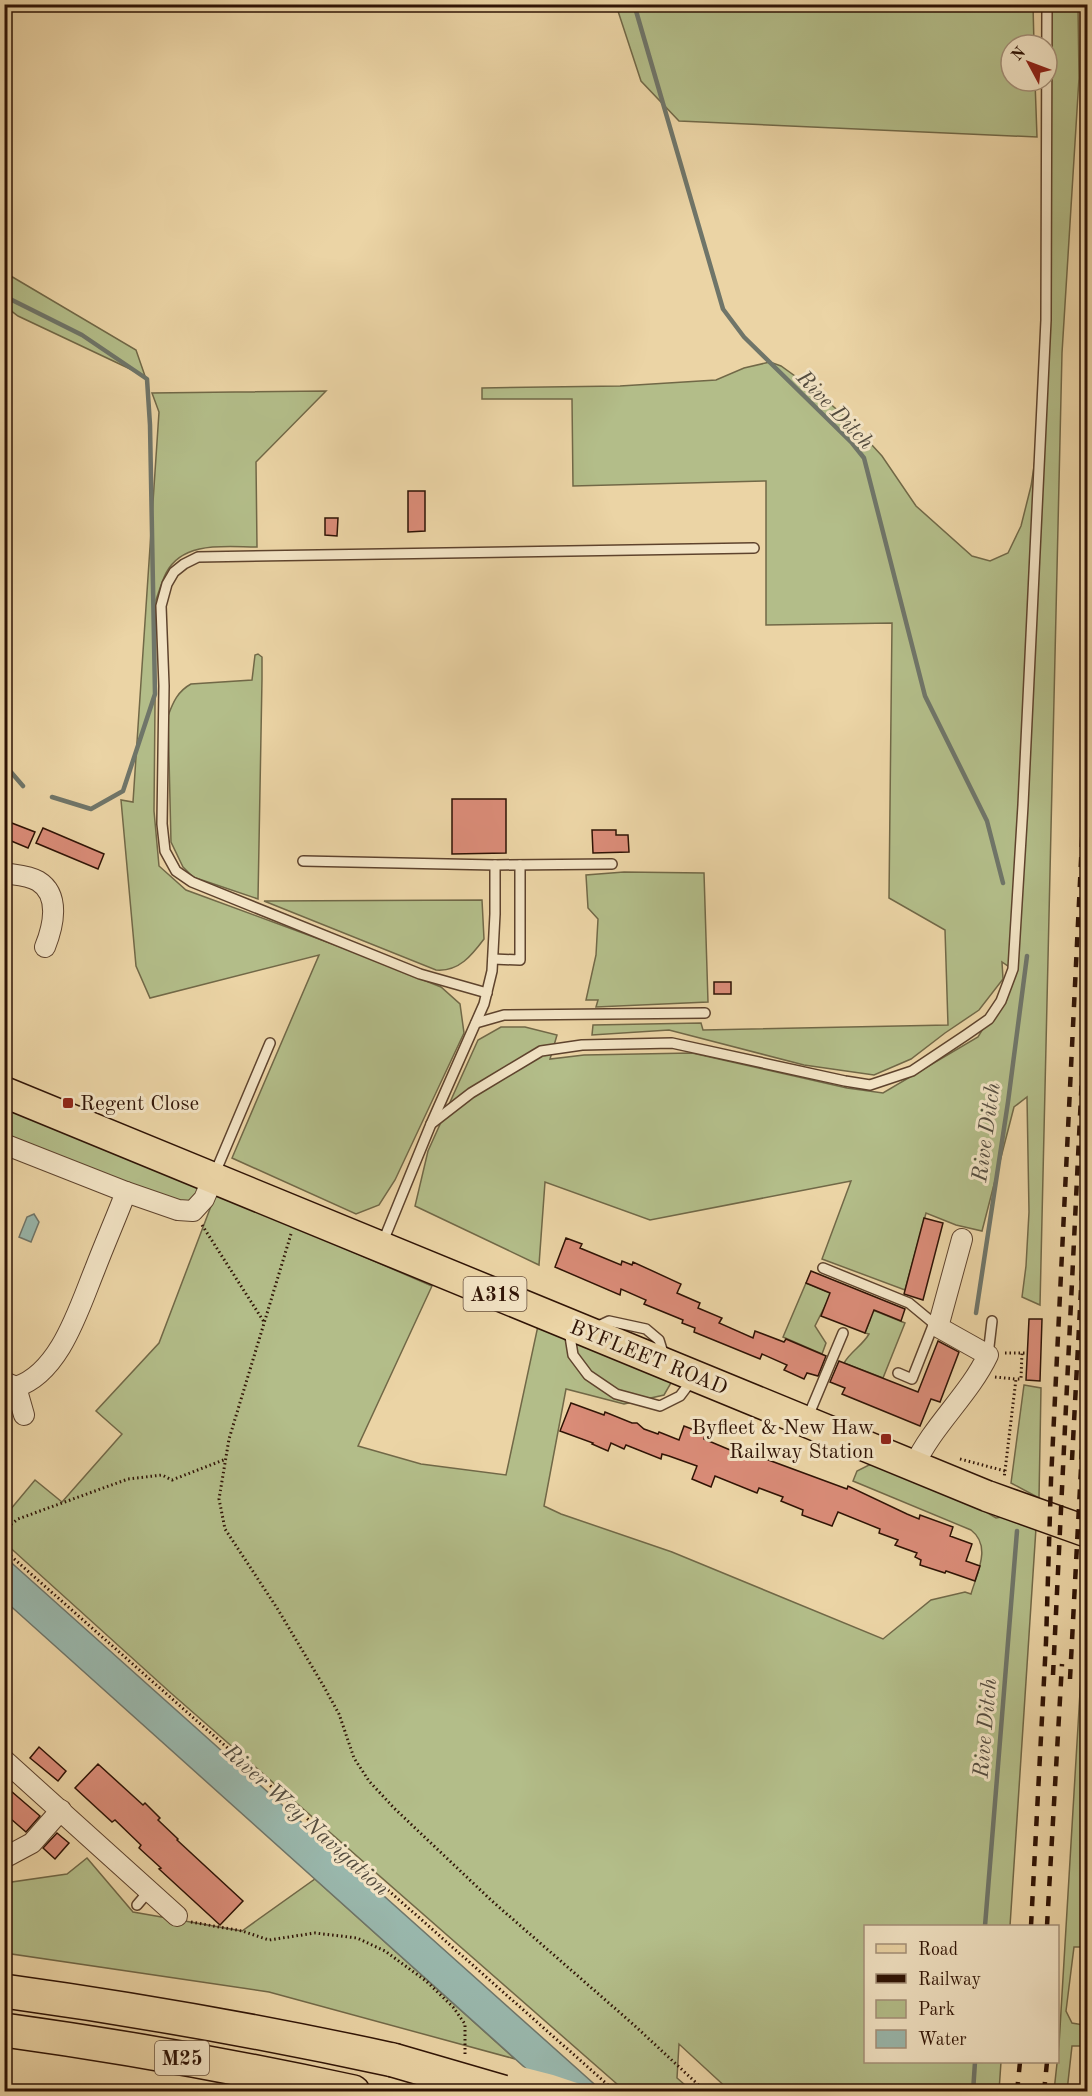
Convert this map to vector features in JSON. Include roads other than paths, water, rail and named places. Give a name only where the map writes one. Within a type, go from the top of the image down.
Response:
[{"type":"highway","name":"M25","points":[[4,1991],[264,2032],[393,2060],[503,2091]]},
{"type":"highway","name":"M25","points":[[4,2030],[97,2043],[352,2091]]},
{"type":"main road","name":"BYFLEET ROAD","points":[[4,1092],[987,1496],[1088,1532]]},
{"type":"street","points":[[4,873],[39,881],[48,893],[53,907],[53,928],[47,948]]},
{"type":"street","points":[[4,1144],[178,1210],[193,1211],[204,1199],[213,1178]]},
{"type":"street","points":[[24,1415],[10,1385],[26,1384],[38,1375],[55,1355],[71,1327],[126,1192]]},
{"type":"street","points":[[914,1466],[923,1446],[978,1375],[988,1354],[936,1325],[962,1239]]},
{"type":"street","points":[[4,1760],[61,1810],[143,1898],[177,1916]]},
{"type":"street","points":[[4,1858],[32,1843],[61,1810]]},
{"type":"lane","points":[[430,1124],[471,1093],[541,1051],[582,1045],[672,1043],[870,1085],[912,1071],[989,1018],[1001,1001],[1012,969],[1015,934],[1046,332],[1047,4]]},
{"type":"lane","points":[[487,993],[420,974],[192,882],[177,871],[165,851],[162,824],[164,686],[161,606],[167,584],[174,572],[198,557],[217,556],[754,548]]},
{"type":"lane","points":[[303,861],[495,865],[612,864]]},
{"type":"lane","points":[[381,1247],[430,1124],[476,1023],[487,993],[493,959],[495,865]]},
{"type":"lane","points":[[493,959],[520,960],[520,865]]},
{"type":"lane","points":[[476,1023],[504,1015],[705,1013]]},
{"type":"lane","points":[[213,1178],[270,1043]]},
{"type":"lane","points":[[823,1268],[909,1303],[936,1325],[912,1379],[898,1373]]},
{"type":"lane","points":[[988,1354],[992,1321]]},
{"type":"lane","points":[[578,1328],[573,1355],[588,1375],[616,1394],[660,1406],[680,1396],[696,1376]]},
{"type":"lane","points":[[806,1421],[843,1333]]},
{"type":"water","points":[[34,1214],[39,1222],[31,1242],[19,1237],[27,1217]]},
{"type":"water","name":"River Wey Navigation","points":[[5,1557],[602,2091],[551,2091],[5,1601]]},
{"type":"waterway","name":"Rive Ditch","points":[[634,4],[723,309],[744,337],[852,443],[864,458],[925,696],[987,821],[1003,883]]},
{"type":"waterway","points":[[4,296],[82,335],[147,379],[150,425],[155,694],[123,791],[91,809],[52,797]]},
{"type":"waterway","points":[[4,764],[23,786]]},
{"type":"waterway","name":"Rive Ditch","points":[[976,1313],[1008,1102],[1027,956]]},
{"type":"waterway","name":"Rive Ditch","points":[[985,1925],[1017,1531]]},
{"type":"waterway","name":"Rive Ditch","points":[[973,2092],[975,2063]]},
{"type":"railway","points":[[1031,1925],[1088,717]]},
{"type":"railway","points":[[1053,1675],[1088,951]]},
{"type":"railway","points":[[1072,1460],[1088,1157]]},
{"type":"railway","points":[[1070,1679],[1088,1334]]},
{"type":"railway","points":[[1047,1925],[1062,1664]]},
{"type":"railway","points":[[1017,2092],[1020,2063]]},
{"type":"railway","points":[[1044,2092],[1047,2063]]},
{"type":"place","name":"Regent Close","points":[[68,1103]]},
{"type":"place","name":"Byfleet & New Haw Railway Station","points":[[886,1439]]}]
